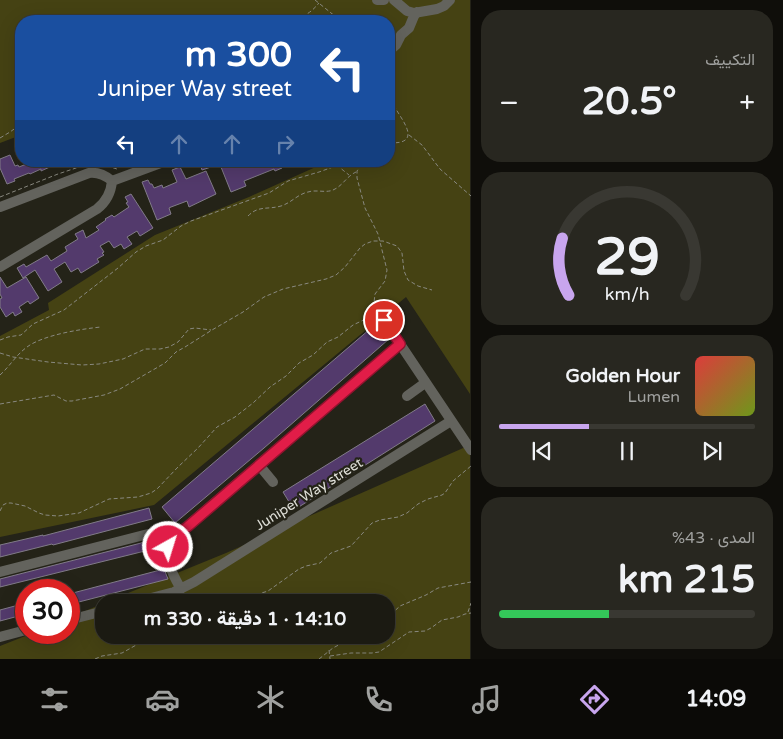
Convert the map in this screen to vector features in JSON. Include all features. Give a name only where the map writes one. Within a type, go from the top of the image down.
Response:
[{"type":"street","points":[[377,0],[384,0]]},
{"type":"street","points":[[394,0],[407,11],[414,13],[437,9],[444,6],[450,0]]},
{"type":"street","points":[[395,47],[401,34],[409,28],[417,12]]},
{"type":"street","points":[[112,181],[150,167]]},
{"type":"street","points":[[0,207],[89,173],[99,173],[112,181]]},
{"type":"street","points":[[0,267],[97,210],[106,200],[112,181]]},
{"type":"street","points":[[384,320],[470,450]]},
{"type":"street","points":[[0,572],[148,534],[176,534],[186,528],[400,344]]},
{"type":"street","points":[[407,396],[425,382]]},
{"type":"street","name":"Juniper Way street","points":[[164,594],[181,589],[201,578],[451,421]]},
{"type":"street","points":[[259,465],[274,482]]},
{"type":"street","points":[[171,535],[168,553],[169,565],[181,589]]},
{"type":"street","points":[[80,617],[95,613]]},
{"type":"street","points":[[0,637],[15,633]]},
{"type":"path","points":[[315,0],[334,15]]},
{"type":"path","points":[[307,15],[319,3]]},
{"type":"path","points":[[395,108],[408,134],[422,144],[440,168],[470,196]]},
{"type":"path","points":[[0,138],[15,128]]},
{"type":"path","points":[[395,142],[404,141],[408,134]]},
{"type":"path","points":[[0,340],[8,336],[20,334],[33,324],[64,310],[136,252],[150,244],[163,240],[191,221],[269,194],[288,181],[333,167],[339,167],[350,175]]},
{"type":"path","points":[[248,216],[260,208],[286,204],[307,192],[332,191],[360,167]]},
{"type":"path","points":[[0,511],[2,505],[9,503],[25,506],[45,515],[72,515],[108,499],[138,497],[148,494],[157,489],[217,427],[235,417],[270,386],[286,376],[299,363],[313,355],[327,342],[353,325],[370,317],[373,311],[375,294],[387,274],[380,240],[377,230],[365,208],[357,171]]},
{"type":"path","points":[[0,404],[54,395],[66,401],[72,401],[120,389],[165,363],[176,352],[243,312],[260,299],[283,289],[336,275],[365,244],[380,240],[399,248],[408,280],[418,286],[432,290]]},
{"type":"path","points":[[0,375],[26,347],[33,343],[64,333],[101,327]]},
{"type":"path","points":[[0,353],[15,358],[82,365],[107,363],[123,359],[145,349],[169,346],[178,342],[189,328],[212,330]]},
{"type":"path","points":[[258,594],[268,591],[292,573],[306,566],[320,563],[331,553],[351,546],[376,521],[398,518],[418,504],[442,495],[453,481],[470,466]]},
{"type":"path","points":[[395,611],[400,606],[438,588],[470,582]]},
{"type":"path","points":[[329,650],[330,658],[351,653],[379,652],[409,632],[425,631],[442,620],[469,613],[470,603]]},
{"type":"path","points":[[95,659],[122,653],[138,644]]},
{"type":"path","points":[[319,659],[329,650],[340,644]]},
{"type":"shaded area","points":[[0,0],[470,0],[470,394],[406,297],[154,505],[0,537],[0,336],[49,310],[48,303],[155,235],[249,197],[316,167],[395,167],[395,15],[15,15],[15,137],[0,143]]},
{"type":"shaded area","points":[[470,445],[470,659],[0,659],[0,646],[15,640],[15,644],[80,644],[80,613],[95,607],[95,644],[395,644],[395,594],[126,594],[226,553]]},
{"type":"building","points":[[10,155],[15,167],[50,167],[29,173],[7,184],[0,168],[0,159]]},
{"type":"building","points":[[180,167],[186,179],[206,171],[216,194],[189,207],[187,201],[171,207],[169,208],[171,214],[157,220],[142,182],[148,180],[154,188],[162,185],[163,188],[177,182],[172,170]]},
{"type":"building","points":[[221,167],[282,167],[244,181],[246,186],[231,192]]},
{"type":"building","points":[[131,194],[153,228],[140,236],[137,231],[127,237],[132,244],[124,249],[121,244],[114,248],[109,241],[100,246],[104,255],[97,259],[99,262],[81,273],[78,268],[71,272],[65,262],[54,269],[62,282],[48,291],[35,270],[23,278],[17,268],[24,264],[26,267],[47,255],[51,261],[67,251],[65,247],[78,239],[75,234],[83,230],[86,238],[99,230],[96,227],[105,219],[112,215],[114,217],[129,207],[125,197]]},
{"type":"building","points":[[0,277],[7,288],[26,277],[39,298],[30,304],[28,301],[19,307],[22,312],[15,316],[13,312],[6,317],[0,307],[0,299],[2,298],[0,294]]},
{"type":"building","points":[[377,323],[389,339],[175,523],[162,507]]},
{"type":"building","points":[[425,404],[435,421],[294,510],[283,492]]},
{"type":"building","points":[[149,508],[152,519],[0,557],[0,545],[43,536]]},
{"type":"building","points":[[149,541],[160,541],[161,547],[32,579],[15,579],[15,583],[0,587],[0,579]]},
{"type":"building","points":[[164,569],[168,579],[110,594],[95,594],[95,598],[80,602],[80,591]]},
{"type":"building","points":[[15,606],[15,617],[0,621],[0,610]]},
{"type":"route","points":[[168,547],[171,535],[186,528],[400,344],[384,320]]}]
